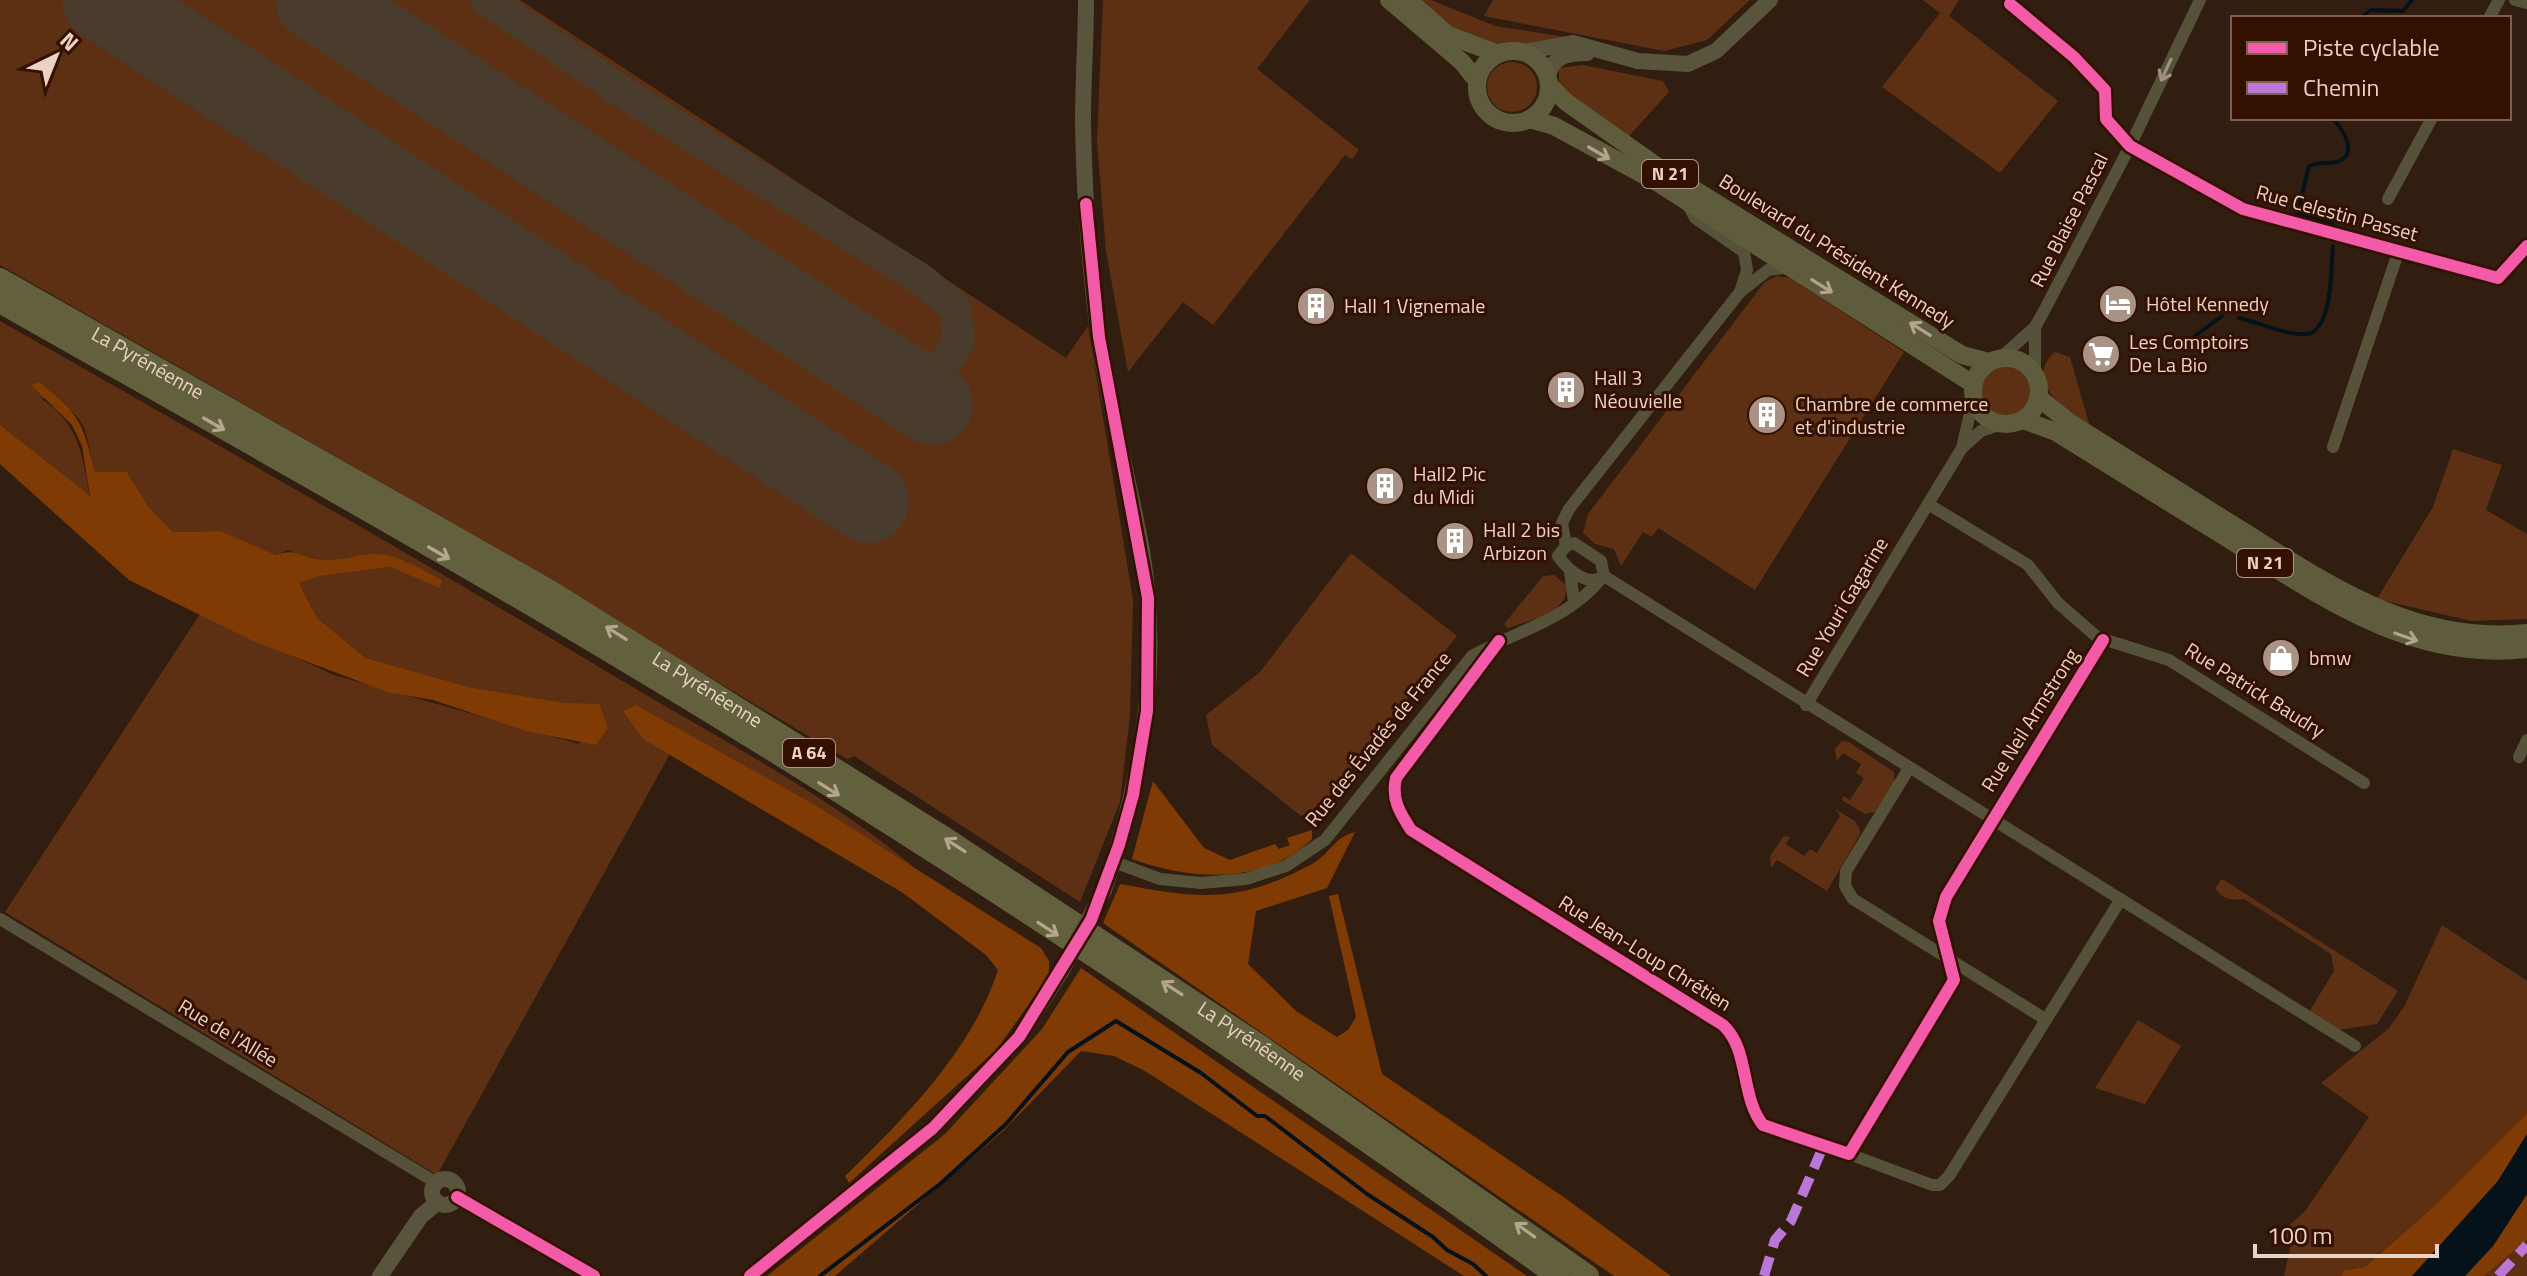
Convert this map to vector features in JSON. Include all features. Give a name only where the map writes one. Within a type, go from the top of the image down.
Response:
[{"type":"highway","name":"La Pyrénéenne","points":[[0,279],[550,591],[928,827],[1262,1047],[1588,1276]]},
{"type":"highway","name":"La Pyrénéenne","points":[[0,302],[547,614],[930,851],[1252,1063],[1557,1276]]},
{"type":"main road","points":[[1389,0],[1462,62],[1477,81],[1482,104],[1489,113],[1510,123],[1530,119],[1546,102],[1548,80],[1540,63],[1523,52],[1498,54],[1448,35],[1408,0]]},
{"type":"main road","points":[[1477,81],[1488,61],[1498,54]]},
{"type":"main road","name":"Boulevard du Président Kennedy","points":[[1548,80],[1566,102],[1661,169],[1962,355],[1994,360]]},
{"type":"main road","name":"Boulevard du Président Kennedy","points":[[1530,119],[1554,126],[1686,201],[1792,268],[1973,392]]},
{"type":"main road","points":[[1994,360],[2019,361],[2035,376],[2038,397],[2023,420],[2002,424],[1979,412],[1973,392],[1994,360]]},
{"type":"main road","name":"N 21","points":[[2038,397],[2070,423],[2363,604],[2447,631],[2500,636],[2527,633]]},
{"type":"main road","name":"N 21","points":[[2023,420],[2056,432],[2351,615],[2428,643],[2476,651],[2527,649]]},
{"type":"street","points":[[750,1276],[933,1128],[1019,1037],[1061,972],[1104,890],[1114,862],[1142,751],[1149,648],[1142,552],[1103,358],[1093,288],[1084,173],[1086,0]]},
{"type":"street","points":[[1523,52],[1565,43],[1638,61],[1688,64],[1716,51],[1770,0]]},
{"type":"street","name":"Rue Blaise Pascal","points":[[1994,360],[2035,327],[2130,146],[2200,0]]},
{"type":"street","points":[[2515,0],[2527,3]]},
{"type":"street","points":[[2010,4],[2074,57],[2105,90],[2106,119],[2130,146]]},
{"type":"street","points":[[1548,80],[1552,65],[1566,54],[1596,51]]},
{"type":"street","points":[[2388,199],[2431,120]]},
{"type":"street","name":"Rue Celestin Passet","points":[[2130,146],[2243,209],[2498,278],[2527,246]]},
{"type":"street","points":[[1686,201],[1695,218],[1744,252],[1747,270],[1740,292]]},
{"type":"street","points":[[2333,447],[2399,250]]},
{"type":"street","points":[[1566,546],[1562,523],[1569,509],[1740,292],[1768,270],[1792,268]]},
{"type":"street","name":"Rue Blaise Pascal","points":[[2035,327],[2035,376]]},
{"type":"street","name":"Rue Youri Gagarine","points":[[1962,448],[1973,392]]},
{"type":"street","name":"Rue Youri Gagarine","points":[[1602,578],[1806,705],[1962,448],[1981,431],[2002,424]]},
{"type":"street","name":"Rue Patrick Baudry","points":[[1928,504],[2028,565],[2058,603],[2103,640],[2169,660],[2364,783]]},
{"type":"street","points":[[1574,543],[1601,561],[1602,578],[1592,581],[1570,571],[1558,556],[1566,546],[1574,543]]},
{"type":"street","points":[[1570,571],[1574,602]]},
{"type":"street","name":"Rue des Évadés de France","points":[[1114,862],[1160,879],[1201,883],[1246,879],[1286,866],[1325,840],[1472,656],[1499,641],[1558,618],[1602,578]]},
{"type":"street","name":"Rue Neil Armstrong","points":[[1992,821],[2103,640]]},
{"type":"street","name":"Rue Jean-Loup Chrétien","points":[[1499,641],[1396,778],[1394,797],[1400,814],[1411,830],[1723,1025],[1732,1033],[1748,1099],[1763,1125],[1932,1185],[1940,1185],[1949,1176],[2045,1019]]},
{"type":"street","name":"Rue Neil Armstrong","points":[[1806,705],[2355,1046]]},
{"type":"street","points":[[2519,757],[2527,740]]},
{"type":"street","points":[[1908,770],[1846,871],[1845,886],[1853,899],[2045,1019],[2121,899]]},
{"type":"street","points":[[1849,1154],[1954,980],[1941,930],[1941,909],[1992,821]]},
{"type":"street","name":"Rue de l'Allée","points":[[0,919],[435,1182]]},
{"type":"street","points":[[445,1178],[453,1181],[458,1189],[457,1197],[446,1205],[437,1203],[432,1196],[435,1182],[445,1178]]},
{"type":"street","points":[[457,1197],[594,1276]]},
{"type":"street","points":[[380,1276],[421,1216],[437,1203]]},
{"type":"shaded area","points":[[0,0],[520,0],[1066,358],[1088,326],[1133,600],[1130,715],[1120,802],[1080,902],[854,756],[847,759],[403,495],[0,265]]},
{"type":"shaded area","points":[[1103,0],[1310,0],[1257,69],[1359,150],[1352,159],[1345,155],[1213,325],[1183,302],[1128,372],[1106,251],[1097,142]]},
{"type":"shaded area","points":[[1417,0],[1431,0],[1495,26],[1565,37],[1520,44],[1485,42],[1453,28]]},
{"type":"shaded area","points":[[1493,0],[1750,0],[1707,40],[1664,51],[1484,16]]},
{"type":"shaded area","points":[[1923,0],[1959,0],[1949,16],[2058,101],[2000,173],[1882,87],[1940,13]]},
{"type":"shaded area","points":[[1512,62],[1530,69],[1537,87],[1530,105],[1512,112],[1494,105],[1487,87],[1494,69]]},
{"type":"shaded area","points":[[1583,65],[1663,81],[1669,92],[1629,136],[1583,109],[1559,85],[1559,68]]},
{"type":"shaded area","points":[[1776,276],[1790,278],[1904,352],[1755,590],[1658,528],[1652,537],[1643,532],[1621,566],[1614,549],[1595,544],[1583,533],[1588,514],[1764,283]]},
{"type":"shaded area","points":[[0,321],[388,543],[771,768],[845,815],[915,868],[636,705],[643,739],[670,754],[437,1175],[5,912],[200,614],[334,675],[579,744],[599,705],[566,703],[469,687],[366,658],[317,618],[299,583],[320,576],[390,567],[439,587],[442,580],[406,561],[321,561],[288,550],[276,555],[221,531],[173,532],[148,506],[127,472],[95,472],[86,432],[76,415],[39,397],[70,428],[85,467],[90,498],[0,425]]},
{"type":"shaded area","points":[[2055,352],[2070,357],[2090,427],[2060,404],[2046,384],[2043,374],[2046,363]]},
{"type":"shaded area","points":[[2006,367],[2024,374],[2031,392],[2024,410],[2006,417],[1988,410],[1981,392],[1988,374]]},
{"type":"shaded area","points":[[39,382],[78,421],[95,472],[127,472],[148,506],[173,532],[221,531],[276,555],[290,552],[329,560],[382,554],[409,562],[442,580],[440,588],[390,567],[320,576],[299,583],[317,618],[366,658],[469,687],[566,703],[599,704],[608,728],[596,745],[526,731],[433,700],[387,692],[253,641],[129,580],[0,464],[0,425],[90,496],[82,446],[72,425],[31,385]]},
{"type":"shaded area","points":[[2453,449],[2502,465],[2486,510],[2527,534],[2527,619],[2471,621],[2377,599],[2433,507]]},
{"type":"shaded area","points":[[1351,553],[1457,636],[1322,806],[1301,816],[1212,745],[1206,715],[1260,672]]},
{"type":"shaded area","points":[[1554,575],[1566,585],[1561,603],[1536,619],[1508,628],[1504,624],[1543,576]]},
{"type":"shaded area","points":[[636,705],[815,805],[1041,948],[1049,961],[1049,976],[997,1049],[849,1183],[845,1176],[891,1131],[954,1055],[972,1028],[998,970],[986,955],[903,893],[643,739],[623,711]]},
{"type":"shaded area","points":[[1842,741],[1849,742],[1894,772],[1894,783],[1875,812],[1865,814],[1842,800],[1843,796],[1850,800],[1864,778],[1856,773],[1861,764],[1843,753],[1837,761],[1835,749]]},
{"type":"shaded area","points":[[1153,781],[1204,848],[1230,860],[1275,844],[1279,849],[1290,845],[1287,838],[1312,830],[1312,839],[1272,865],[1249,872],[1202,874],[1132,859]]},
{"type":"shaded area","points":[[1835,809],[1855,821],[1861,832],[1827,891],[1777,860],[1771,868],[1770,856],[1784,836],[1790,837],[1786,844],[1804,856],[1810,849],[1817,853],[1840,816]]},
{"type":"shaded area","points":[[1355,832],[1327,888],[1256,911],[1248,964],[1296,1011],[1337,1037],[1348,1030],[1356,1017],[1329,896],[1338,894],[1382,1074],[1565,1198],[1671,1276],[1614,1276],[1103,923],[1120,884],[1197,895],[1240,892],[1286,877],[1312,864],[1342,838]]},
{"type":"shaded area","points":[[2222,879],[2398,991],[2377,1024],[2338,1030],[2309,1012],[2334,971],[2331,954],[2244,899],[2224,897],[2215,888]]},
{"type":"shaded area","points":[[2442,925],[2527,981],[2527,1113],[2432,1208],[2365,1267],[2344,1270],[2340,1276],[2284,1276],[2290,1249],[2284,1230],[2306,1210],[2369,1117],[2321,1083],[2389,1028],[2404,1007]]},
{"type":"shaded area","points":[[1081,968],[1527,1276],[1464,1276],[1145,1071],[1114,1056],[1081,1051],[1003,1131],[835,1276],[767,1276],[945,1134],[1042,1029]]},
{"type":"shaded area","points":[[2138,1020],[2181,1046],[2145,1104],[2095,1088]]},
{"type":"shaded area","points":[[2527,1113],[2527,1134],[2498,1181],[2412,1276],[2340,1276],[2344,1270],[2365,1267],[2432,1208]]},
{"type":"shaded area","points":[[2527,1134],[2527,1194],[2493,1246],[2465,1276],[2412,1276],[2498,1181]]},
{"type":"shaded area","points":[[2527,1194],[2527,1240],[2484,1276],[2465,1276],[2493,1246]]},
{"type":"shaded area","points":[[2527,1240],[2527,1276],[2484,1276],[2485,1275]]},
{"type":"waterway","points":[[2364,16],[2371,10],[2403,11],[2412,0]]},
{"type":"waterway","points":[[2334,120],[2347,142],[2347,154],[2336,162],[2309,166],[2297,214],[2332,223],[2334,227]]},
{"type":"waterway","points":[[2239,318],[2290,333],[2315,331],[2326,311],[2329,297],[2333,246]]},
{"type":"waterway","points":[[2191,346],[2195,336],[2222,316]]},
{"type":"waterway","points":[[820,1276],[940,1184],[1006,1124],[1068,1052],[1116,1021],[1201,1073],[1257,1116],[1265,1116],[1367,1194],[1433,1237],[1447,1250],[1473,1264],[1486,1276]]},
{"type":"taxiway","points":[[487,0],[639,103],[922,280],[955,308],[959,341],[927,389]]},
{"type":"runway","points":[[103,0],[868,502]]},
{"type":"runway","points":[[316,0],[932,404]]},
{"type":"marked path","points":[[1764,1276],[1775,1240],[1791,1221],[1823,1147]]},
{"type":"marked path","points":[[2498,1276],[2527,1245]]},
{"type":"cycle path","points":[[2010,4],[2074,57],[2105,90],[2106,119],[2130,146],[2243,209],[2498,278],[2527,246]]},
{"type":"cycle path","points":[[750,1276],[933,1128],[1019,1037],[1091,920],[1119,845],[1133,795],[1147,711],[1148,598],[1099,337],[1086,204]]},
{"type":"cycle path","points":[[1499,641],[1396,778],[1396,799],[1411,830],[1723,1025],[1737,1047],[1751,1101],[1763,1125],[1849,1154],[1954,980],[1939,921],[1946,897],[2103,640]]},
{"type":"cycle path","points":[[457,1197],[594,1276]]},
{"type":"place","name":"Hôtel Kennedy","points":[[2118,304]]},
{"type":"place","name":"Hall 1 Vignemale","points":[[1316,306]]},
{"type":"place","name":"Les Comptoirs De La Bio","points":[[2101,354]]},
{"type":"place","name":"Hall 3 Néouvielle","points":[[1566,390]]},
{"type":"place","name":"Chambre de commerce et d'industrie","points":[[1767,415]]},
{"type":"place","name":"Hall2 Pic du Midi","points":[[1385,486]]},
{"type":"place","name":"Hall 2 bis Arbizon","points":[[1455,541]]},
{"type":"place","name":"bmw","points":[[2281,658]]}]
